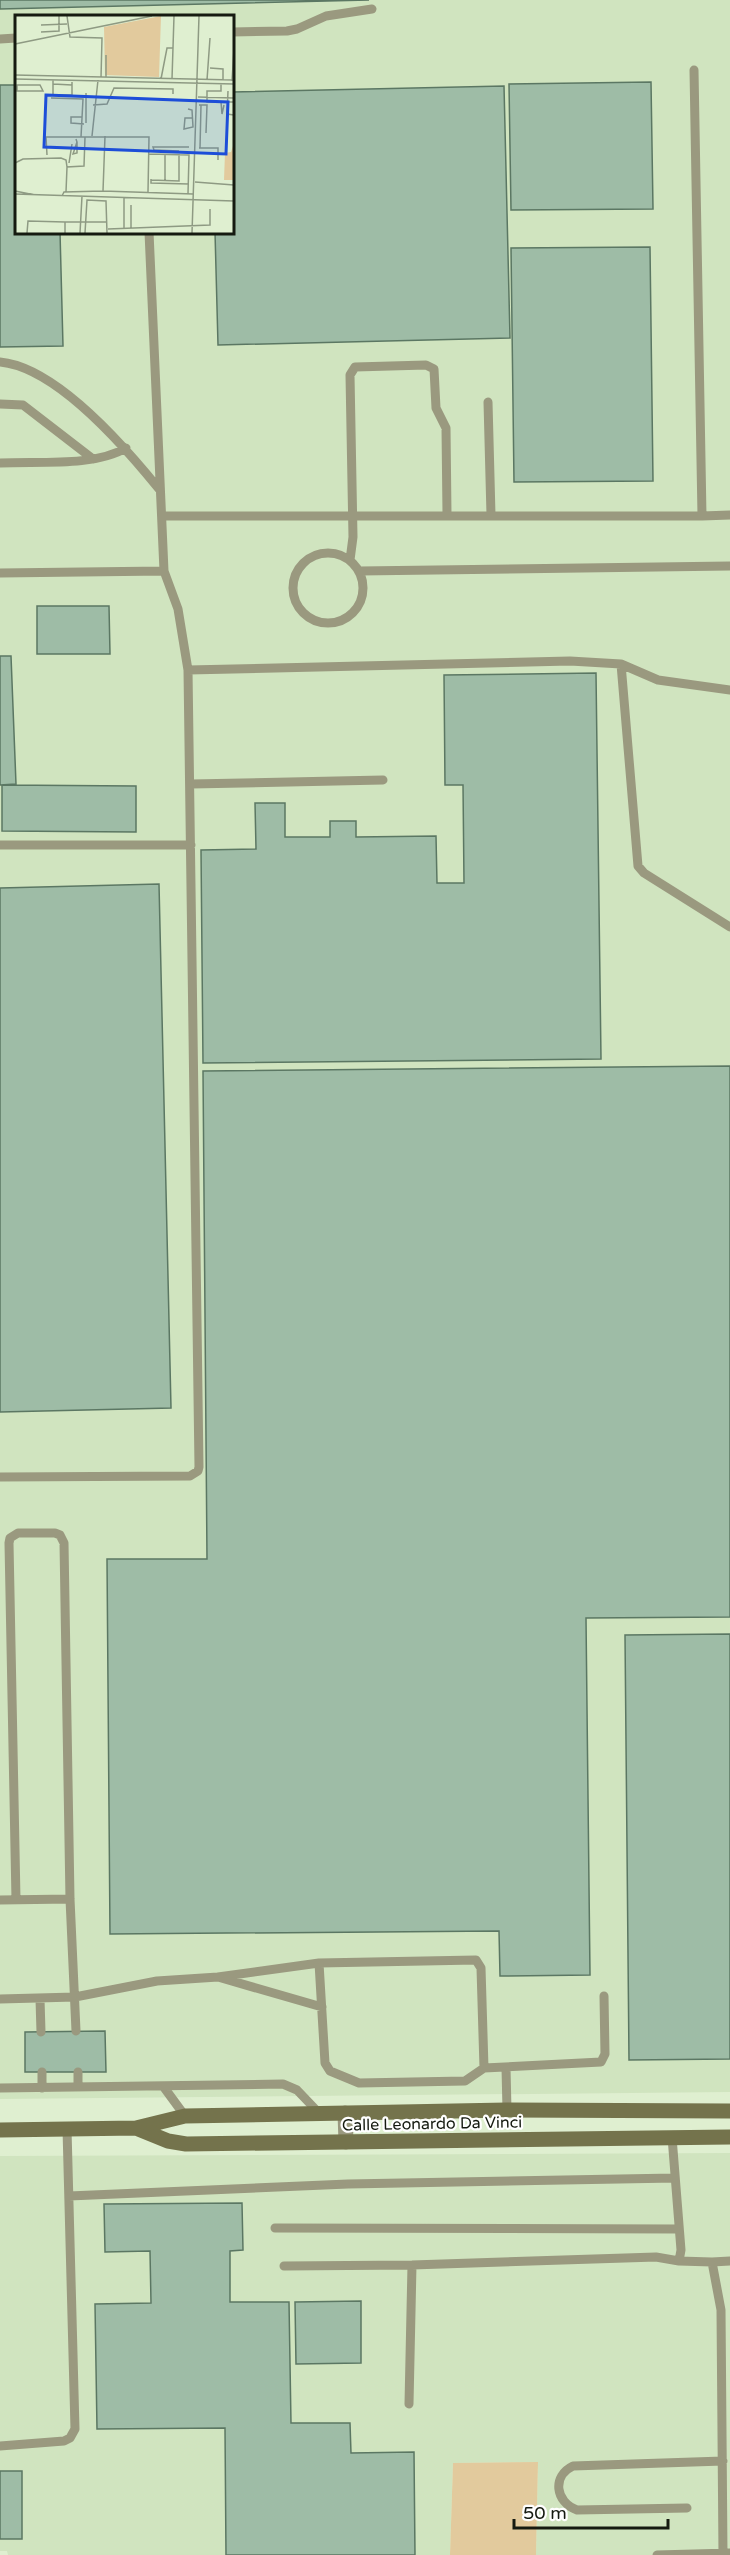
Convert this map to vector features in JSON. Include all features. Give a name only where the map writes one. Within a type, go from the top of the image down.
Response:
[{"type":"main road","name":"Calle Leonardo Da Vinci","points":[[0,2130],[136,2128],[185,2116],[318,2112],[730,2111]]},
{"type":"main road","name":"Calle Leonardo Da Vinci","points":[[136,2128],[168,2141],[186,2144],[730,2137]]},
{"type":"street","points":[[345,2113],[346,2142]]},
{"type":"lane","points":[[234,32],[287,31],[326,16],[372,9]]},
{"type":"lane","points":[[0,39],[15,38]]},
{"type":"lane","points":[[694,70],[702,516]]},
{"type":"lane","points":[[0,1477],[190,1476],[198,1472],[188,670],[178,609],[164,571],[149,234]]},
{"type":"lane","points":[[0,362],[23,368],[42,377],[92,414],[126,448],[159,489]]},
{"type":"lane","points":[[350,560],[352,549],[352,371],[359,366],[426,364],[434,369],[436,408],[446,428],[447,514]]},
{"type":"lane","points":[[488,402],[491,515]]},
{"type":"lane","points":[[0,404],[22,405],[93,459]]},
{"type":"lane","points":[[0,463],[93,459],[109,457],[126,448]]},
{"type":"lane","points":[[162,516],[730,515]]},
{"type":"lane","points":[[331,552],[350,560],[360,571],[363,582],[360,605],[343,620],[332,623],[320,623],[309,618],[295,600],[293,588],[300,566],[319,553],[331,552]]},
{"type":"lane","points":[[360,571],[730,566]]},
{"type":"lane","points":[[0,573],[164,571]]},
{"type":"lane","points":[[188,670],[570,661],[621,664],[658,680],[730,690]]},
{"type":"lane","points":[[621,664],[638,866],[644,873],[730,927]]},
{"type":"lane","points":[[191,784],[382,780]]},
{"type":"lane","points":[[0,845],[191,845]]},
{"type":"lane","points":[[16,1900],[9,1543],[10,1538],[18,1533],[55,1533],[60,1534],[64,1542],[70,1899],[76,2031]]},
{"type":"lane","points":[[0,1900],[70,1899]]},
{"type":"lane","points":[[0,1999],[75,1998],[157,1981],[218,1977],[320,1963],[476,1960],[481,1968],[484,2068]]},
{"type":"lane","points":[[320,1963],[327,2068],[355,2082],[465,2081],[484,2068],[601,2062],[605,2054],[604,1996]]},
{"type":"lane","points":[[218,1977],[322,2007]]},
{"type":"lane","points":[[40,1999],[41,2032]]},
{"type":"lane","points":[[506,2068],[507,2110]]},
{"type":"lane","points":[[42,2072],[42,2088]]},
{"type":"lane","points":[[78,2072],[78,2087]]},
{"type":"lane","points":[[0,2088],[284,2084],[297,2090],[318,2112]]},
{"type":"lane","points":[[163,2086],[185,2116]]},
{"type":"lane","points":[[0,2446],[64,2441],[70,2438],[75,2428],[67,2129]]},
{"type":"lane","points":[[672,2137],[679,2261]]},
{"type":"lane","points":[[69,2196],[348,2184],[675,2178]]},
{"type":"lane","points":[[275,2228],[678,2229]]},
{"type":"lane","points":[[284,2266],[412,2265],[656,2257],[679,2261],[730,2261]]},
{"type":"lane","points":[[657,2555],[726,2554],[721,2310],[712,2262]]},
{"type":"lane","points":[[409,2404],[412,2265]]},
{"type":"lane","points":[[687,2508],[577,2510],[564,2503],[558,2490],[560,2478],[567,2469],[573,2466],[723,2461]]},
{"type":"shaded area","points":[[0,0],[730,0],[730,2092],[0,2099]]},
{"type":"shaded area","points":[[730,2153],[730,2555],[536,2555],[538,2462],[453,2463],[450,2555],[8,2555],[7,2551],[0,2551],[0,2156]]},
{"type":"shaded area","points":[[538,2462],[536,2555],[450,2555],[453,2463]]},
{"type":"building","points":[[0,0],[369,0],[0,9]]},
{"type":"building","points":[[651,82],[653,209],[511,210],[509,84]]},
{"type":"building","points":[[0,85],[15,85],[15,234],[60,234],[63,346],[0,347]]},
{"type":"building","points":[[504,86],[510,338],[218,345],[215,234],[234,234],[234,92]]},
{"type":"building","points":[[650,247],[653,481],[514,482],[511,248]]},
{"type":"building","points":[[37,606],[109,606],[110,654],[37,654]]},
{"type":"building","points":[[0,656],[11,656],[16,784],[0,785]]},
{"type":"building","points":[[596,673],[601,1059],[203,1063],[201,850],[256,849],[255,803],[285,803],[285,837],[330,837],[330,821],[356,821],[356,837],[436,836],[437,883],[464,883],[463,785],[445,785],[444,675]]},
{"type":"building","points":[[2,785],[136,786],[136,832],[2,831]]},
{"type":"building","points":[[159,884],[171,1408],[0,1412],[0,888]]},
{"type":"building","points":[[730,1066],[730,1617],[586,1618],[590,1975],[500,1976],[499,1931],[110,1934],[107,1559],[207,1559],[203,1071]]},
{"type":"building","points":[[730,1634],[730,2059],[629,2060],[625,1635]]},
{"type":"building","points":[[105,2031],[106,2072],[25,2072],[25,2032]]},
{"type":"building","points":[[242,2203],[243,2250],[230,2251],[230,2302],[289,2302],[291,2423],[350,2423],[351,2453],[414,2452],[415,2555],[226,2555],[225,2428],[97,2429],[95,2304],[151,2303],[150,2251],[105,2252],[104,2204]]},
{"type":"building","points":[[361,2301],[361,2363],[296,2364],[295,2302]]},
{"type":"building","points":[[0,2471],[22,2471],[22,2539],[0,2539]]}]
